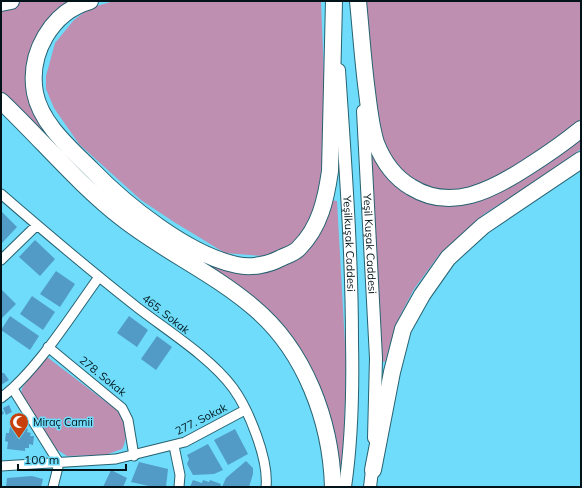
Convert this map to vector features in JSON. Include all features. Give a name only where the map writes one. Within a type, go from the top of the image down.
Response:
[{"type":"highway","points":[[1,2],[11,1]]},
{"type":"highway","points":[[90,1],[78,4],[56,20],[43,40],[34,68],[35,94],[46,120],[65,143],[110,189],[162,230],[214,258],[238,265],[255,266],[272,263],[299,249],[312,231],[320,216],[326,197],[330,171],[334,1]]},
{"type":"highway","points":[[358,1],[363,61],[374,134],[388,166],[401,181],[412,188],[428,195],[446,198],[466,197],[483,192],[541,158],[581,129]]},
{"type":"highway","points":[[1,101],[39,137],[82,184],[122,218],[159,246],[230,289],[254,307],[280,334],[300,365],[320,411],[328,443],[333,487]]},
{"type":"highway","points":[[373,470],[392,372],[403,328],[422,295],[448,258],[483,226],[581,160]]},
{"type":"main road","name":"Yeşilkuşak Caddesi","points":[[334,1],[352,281],[352,419],[345,487]]},
{"type":"main road","name":"Yeşil Kuşak Caddesi","points":[[358,1],[376,358],[373,470],[370,487]]},
{"type":"street","name":"465. Sokak","points":[[1,194],[99,277],[210,364],[233,387],[245,410],[264,461],[266,487]]},
{"type":"street","points":[[1,260],[37,225]]},
{"type":"street","points":[[1,398],[13,388],[48,347],[99,277]]},
{"type":"street","name":"278. Sokak","points":[[48,347],[122,408],[128,420],[134,456]]},
{"type":"street","points":[[13,388],[60,463],[53,487]]},
{"type":"street","name":"277. Sokak","points":[[1,466],[116,459],[134,456],[174,446],[200,435],[245,410]]},
{"type":"street","points":[[174,446],[180,475],[179,487]]},
{"type":"shaded area","points":[[28,1],[77,1],[65,6],[28,81],[85,172],[238,269],[301,251],[328,200],[337,201],[346,362],[344,435],[340,482],[333,460],[277,325],[146,233],[1,97],[1,5]]},
{"type":"shaded area","points":[[114,1],[321,1],[328,175],[322,205],[300,240],[283,250],[262,256],[225,253],[141,200],[79,144],[54,108],[46,89],[46,76],[55,43],[74,20],[90,8]]},
{"type":"shaded area","points":[[366,1],[581,1],[581,119],[515,168],[482,186],[446,194],[414,181],[398,169],[386,152],[378,126],[371,81]]},
{"type":"shaded area","points":[[581,136],[581,149],[544,176],[484,214],[439,255],[414,289],[403,310],[396,324],[385,362],[377,361],[367,145],[385,172],[457,203]]},
{"type":"shaded area","points":[[47,357],[118,411],[123,420],[126,435],[122,449],[105,455],[67,456],[56,449],[21,395],[22,388],[43,359]]},
{"type":"building","points":[[1,211],[17,227],[2,243],[1,242]]},
{"type":"building","points":[[35,240],[55,259],[40,276],[19,257]]},
{"type":"building","points":[[56,271],[75,284],[60,307],[40,294]]},
{"type":"building","points":[[1,289],[16,304],[1,319]]},
{"type":"building","points":[[32,296],[55,312],[43,330],[20,314]]},
{"type":"building","points":[[10,316],[39,336],[30,350],[1,330]]},
{"type":"building","points":[[129,316],[148,330],[137,347],[117,333]]},
{"type":"building","points":[[157,336],[172,347],[156,370],[141,359]]},
{"type":"building","points":[[1,373],[4,373],[9,380],[1,385]]},
{"type":"building","points":[[9,405],[12,412],[6,415],[3,408]]},
{"type":"building","points":[[1,409],[4,413],[1,416]]},
{"type":"building","name":"Miraç Camii","points":[[10,427],[28,429],[27,432],[31,433],[30,436],[34,436],[33,445],[29,444],[29,448],[25,448],[25,451],[7,449],[8,442],[5,441],[6,433],[9,433]]},
{"type":"building","points":[[235,429],[248,454],[228,465],[214,440]]},
{"type":"building","points":[[208,444],[223,470],[214,474],[193,475],[187,464],[189,459],[187,455]]},
{"type":"building","points":[[246,461],[253,468],[253,474],[249,487],[222,487],[226,478]]},
{"type":"building","points":[[139,462],[168,469],[166,487],[153,487],[131,482]]},
{"type":"building","points":[[111,470],[127,478],[123,487],[103,487]]},
{"type":"building","points":[[32,476],[43,479],[41,487],[6,487],[7,478]]},
{"type":"building","points":[[193,480],[202,483],[203,480],[209,482],[210,480],[221,484],[220,487],[190,487]]},
{"type":"place","name":"Miraç Camii","points":[[19,439]]}]
